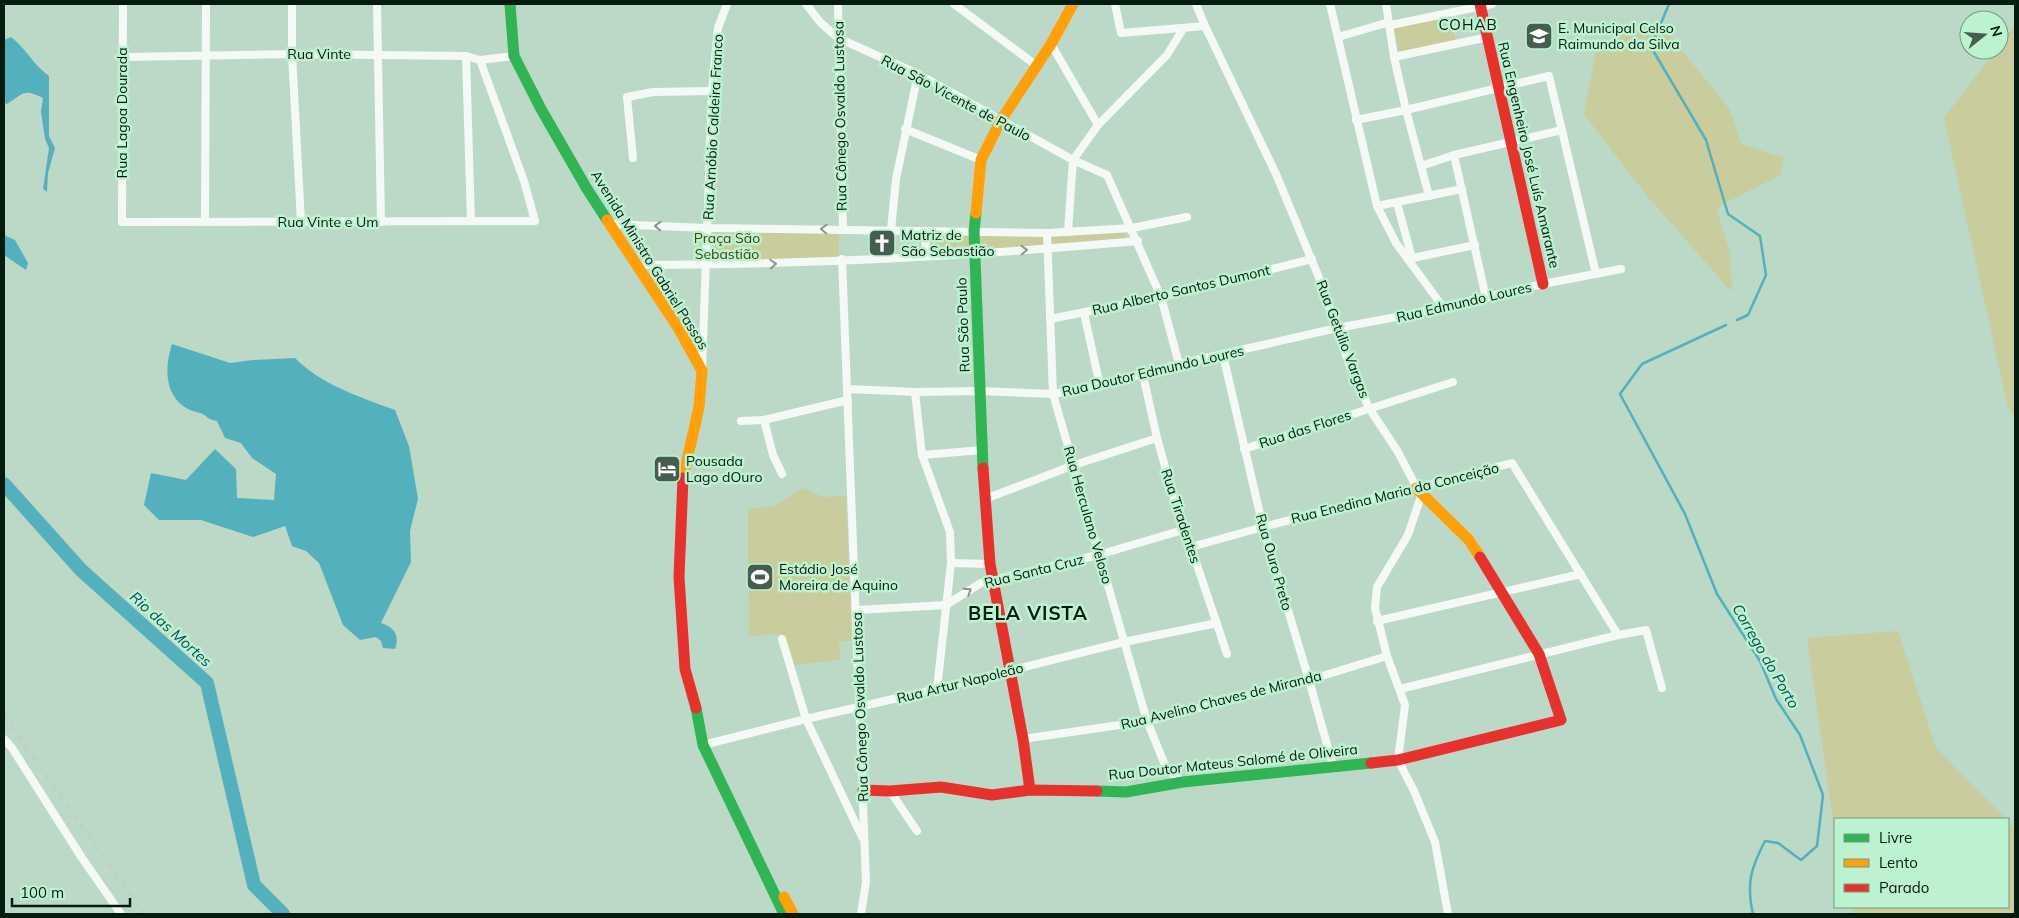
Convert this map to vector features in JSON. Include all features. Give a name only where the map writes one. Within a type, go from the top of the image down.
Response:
[{"type":"street","name":"Rua Lagoa Dourada","points":[[122,4],[122,222]]},
{"type":"street","points":[[205,221],[206,4]]},
{"type":"street","points":[[292,4],[292,54],[301,222]]},
{"type":"street","points":[[377,4],[381,222]]},
{"type":"street","name":"Avenida Ministro Gabriel Passos","points":[[510,4],[514,56],[541,109],[608,224],[679,329],[702,371],[699,407],[683,473],[679,577],[685,670],[706,744],[749,833],[784,914]]},
{"type":"street","name":"Rua Arnóbio Caldeira Franco","points":[[702,371],[712,91],[718,28],[726,4]]},
{"type":"street","name":"Rua São Vicente de Paulo","points":[[806,4],[820,22],[838,38],[918,74],[1073,160],[1107,175],[1138,241],[1161,297],[1180,364]]},
{"type":"street","name":"Rua Cônego Osvaldo Lustosa","points":[[838,4],[843,229]]},
{"type":"street","points":[[954,4],[1037,66]]},
{"type":"street","name":"Rua São Paulo","points":[[1030,790],[1023,739],[990,564],[982,450],[974,231],[981,160],[1001,120],[1052,44],[1073,4]]},
{"type":"street","points":[[1107,4],[1115,5],[1121,33],[1204,26]]},
{"type":"street","name":"Rua Getúlio Vargas","points":[[1196,4],[1204,26],[1276,174],[1312,259],[1349,364],[1369,408],[1398,452],[1421,496],[1408,535],[1377,587],[1375,608],[1387,656],[1405,706],[1398,760]]},
{"type":"street","points":[[1330,4],[1377,206],[1387,228],[1443,307]]},
{"type":"street","points":[[1386,4],[1391,26],[1394,57],[1429,196]]},
{"type":"street","points":[[1338,37],[1386,23],[1391,26],[1484,5]]},
{"type":"street","name":"Rua Engenheiro José Luís Amarante","points":[[1484,5],[1488,38],[1498,88],[1543,284]]},
{"type":"street","points":[[1068,232],[1073,160],[1098,125],[1167,55],[1183,29]]},
{"type":"street","points":[[1394,57],[1488,38]]},
{"type":"street","points":[[1052,44],[1098,125]]},
{"type":"street","name":"Rua Vinte","points":[[123,57],[377,54],[466,56],[480,60],[514,56]]},
{"type":"street","points":[[466,56],[471,221]]},
{"type":"street","name":"Rua Vinte e Um","points":[[122,222],[535,220],[524,181],[480,60]]},
{"type":"street","points":[[891,230],[896,179],[918,74]]},
{"type":"street","points":[[1356,120],[1549,76],[1596,274]]},
{"type":"street","points":[[633,158],[627,97],[653,92],[712,91]]},
{"type":"street","points":[[905,129],[981,160]]},
{"type":"street","points":[[1421,166],[1454,155],[1562,130]]},
{"type":"street","points":[[1454,155],[1486,298]]},
{"type":"street","points":[[1377,206],[1462,189]]},
{"type":"street","points":[[1397,203],[1410,259]]},
{"type":"street","points":[[608,224],[707,228],[1048,233],[1132,228],[1188,217]]},
{"type":"street","points":[[925,256],[926,231]]},
{"type":"street","name":"Rua Herculano Veloso","points":[[1048,233],[1053,394],[1147,721],[1167,770],[1183,782]]},
{"type":"street","points":[[635,265],[767,264],[1048,249],[1138,241]]},
{"type":"street","points":[[1410,259],[1475,245]]},
{"type":"street","name":"Rua Alberto Santos Dumont","points":[[1050,319],[1161,297],[1312,259]]},
{"type":"street","name":"Rua Cônego Osvaldo Lustosa","points":[[842,260],[866,882],[861,914]]},
{"type":"street","name":"Rua Edmundo Loures","points":[[1337,328],[1621,269]]},
{"type":"street","points":[[1084,313],[1100,386]]},
{"type":"street","name":"Rua Doutor Edmundo Loures","points":[[848,389],[1053,394],[1100,386],[1180,364],[1337,328]]},
{"type":"street","name":"Rua Ouro Preto","points":[[1223,355],[1263,526],[1333,766]]},
{"type":"street","name":"Rua Tiradentes","points":[[1143,375],[1156,438],[1183,530],[1192,547],[1227,654]]},
{"type":"street","name":"Rua das Flores","points":[[1244,449],[1453,382]]},
{"type":"street","points":[[916,392],[922,455],[950,532],[951,563],[937,689]]},
{"type":"street","points":[[741,421],[764,420],[848,400]]},
{"type":"street","points":[[764,420],[773,455],[782,474]]},
{"type":"street","points":[[985,499],[1074,465],[1156,438]]},
{"type":"street","points":[[922,455],[982,450]]},
{"type":"street","name":"Rua Enedina Maria da Conceição","points":[[1192,547],[1263,526],[1512,463],[1581,574]]},
{"type":"street","points":[[1416,488],[1468,540],[1503,593],[1539,654]]},
{"type":"street","name":"Rua Santa Cruz","points":[[946,605],[980,583],[992,579],[1098,555],[1183,530]]},
{"type":"street","points":[[951,563],[990,564]]},
{"type":"street","points":[[1378,621],[1581,574],[1618,635]]},
{"type":"street","points":[[857,610],[946,605]]},
{"type":"street","name":"Rua Artur Napoleão","points":[[706,744],[1124,642],[1217,623]]},
{"type":"street","points":[[1400,689],[1618,635],[1646,630],[1662,688]]},
{"type":"street","points":[[782,639],[806,719],[863,839]]},
{"type":"street","name":"Rua Doutor Mateus Salomé de Oliveira","points":[[863,790],[890,791],[941,787],[992,795],[1030,790],[1126,792],[1183,782],[1398,760],[1561,720],[1539,654]]},
{"type":"street","name":"Rua Avelino Chaves de Miranda","points":[[1023,739],[1147,721],[1309,680],[1387,656]]},
{"type":"street","points":[[4,739],[12,748],[82,858],[121,914]]},
{"type":"street","points":[[1398,760],[1414,791],[1435,842],[1448,914]]},
{"type":"street","points":[[890,791],[917,832]]},
{"type":"street","points":[[749,833],[793,914]]},
{"type":"green space","points":[[1449,14],[1456,42],[1400,55],[1393,27]]},
{"type":"green space","points":[[1659,22],[1730,110],[1741,144],[1784,158],[1780,175],[1716,208],[1730,253],[1732,292],[1647,196],[1584,114],[1597,46]]},
{"type":"green space","points":[[2015,25],[2015,416],[2008,408],[1944,118],[1988,60],[2009,60],[2009,33]]},
{"type":"green space","points":[[1125,231],[1126,240],[1051,246],[1051,234]]},
{"type":"green space","name":"Praça São Sebastião","points":[[713,232],[839,234],[839,256],[711,262]]},
{"type":"green space","points":[[929,234],[970,235],[971,250],[928,250]]},
{"type":"green space","points":[[1044,234],[1044,247],[980,249],[979,235]]},
{"type":"green space","points":[[804,488],[822,497],[846,496],[852,641],[839,642],[840,660],[794,665],[783,634],[749,636],[748,509],[774,506]]},
{"type":"green space","points":[[1898,631],[1936,748],[2005,818],[1834,818],[1834,828],[1807,638]]},
{"type":"green space","points":[[2009,822],[2015,829],[2015,914],[1854,914],[1852,908],[2009,908]]},
{"type":"water","points":[[11,37],[38,67],[49,76],[49,136],[55,148],[48,173],[47,192],[43,189],[49,148],[45,139],[41,112],[43,98],[27,93],[20,95],[7,104],[4,103],[4,40]]},
{"type":"water","points":[[4,235],[15,240],[28,263],[26,270],[4,255]]},
{"type":"water","points":[[172,344],[230,363],[295,358],[329,383],[395,410],[409,446],[418,499],[410,531],[411,562],[381,623],[395,632],[397,640],[395,649],[383,648],[381,641],[376,637],[360,640],[343,625],[319,563],[306,551],[292,546],[285,526],[253,537],[201,520],[159,520],[144,505],[151,473],[186,480],[215,449],[236,469],[237,498],[274,500],[276,474],[252,458],[241,443],[225,438],[217,421],[183,406],[176,399],[167,373]]},
{"type":"waterway","name":"Corrego do Porto","points":[[1669,4],[1651,47],[1706,140],[1728,214],[1760,236],[1766,275],[1748,315],[1737,320]]},
{"type":"waterway","name":"Corrego do Porto","points":[[1726,325],[1642,364],[1620,394],[1685,514],[1717,594],[1760,661],[1776,699],[1800,735],[1823,795],[1817,846],[1801,860],[1778,843],[1765,841],[1756,859],[1751,876],[1750,893],[1753,914]]},
{"type":"waterway","name":"Rio das Mortes","points":[[4,484],[81,570],[207,683],[254,885],[283,914]]},
{"type":"railway","points":[[4,716],[144,914]]},
{"type":"traffic: fast","points":[[510,4],[514,56],[541,109],[607,220]]},
{"type":"traffic: fast","points":[[976,213],[974,231],[983,468]]},
{"type":"traffic: fast","points":[[696,708],[703,745],[784,914]]},
{"type":"traffic: fast","points":[[1097,791],[1126,792],[1183,782],[1371,763]]},
{"type":"traffic: slow","points":[[976,213],[981,160],[1001,120],[1051,44],[1073,4]]},
{"type":"traffic: slow","points":[[607,220],[679,329],[702,371],[699,407],[683,478]]},
{"type":"traffic: slow","points":[[1416,488],[1469,540],[1480,557]]},
{"type":"traffic: slow","points":[[784,897],[793,914]]},
{"type":"traffic: jam","points":[[1480,4],[1543,284]]},
{"type":"traffic: jam","points":[[983,468],[990,564],[1023,739],[1030,790]]},
{"type":"traffic: jam","points":[[683,478],[679,577],[685,669],[696,708]]},
{"type":"traffic: jam","points":[[1371,763],[1398,760],[1561,720],[1539,654],[1480,557]]},
{"type":"traffic: jam","points":[[863,790],[890,791],[941,787],[992,795],[1030,790],[1097,791]]},
{"type":"place","name":"E. Municipal Celso Raimundo da Silva","points":[[1539,36]]},
{"type":"place","name":"Matriz de São Sebastião","points":[[882,243]]},
{"type":"place","name":"Pousada Lago dOuro","points":[[667,469]]},
{"type":"place","name":"Estádio José Moreira de Aquino","points":[[760,577]]},
{"type":"district","name":"COHAB","points":[[1468,24]]},
{"type":"district","name":"BELA VISTA","points":[[1028,613]]}]
